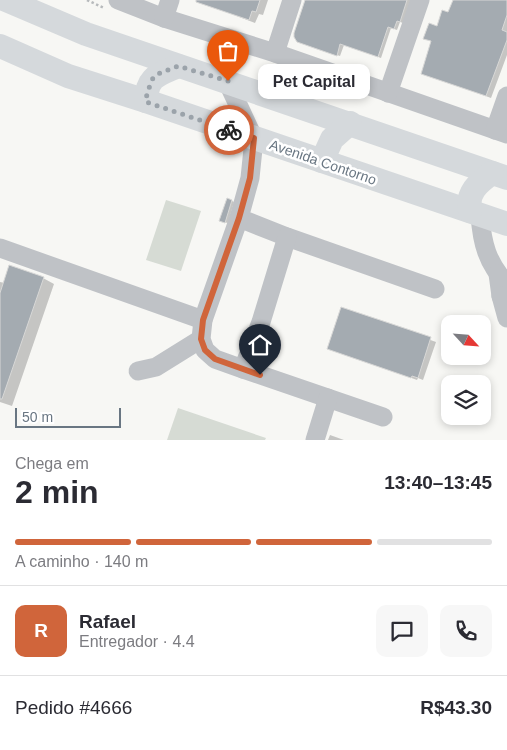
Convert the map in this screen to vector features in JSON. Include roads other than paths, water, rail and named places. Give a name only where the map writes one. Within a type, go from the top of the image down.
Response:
[{"type":"main road","points":[[6,0],[86,34],[500,175]]},
{"type":"main road","name":"Avenida Contorno","points":[[0,46],[68,76],[507,224]]},
{"type":"main road","points":[[146,102],[147,93],[153,78],[178,66]]},
{"type":"main road","points":[[322,162],[332,139],[350,123]]},
{"type":"main road","points":[[475,213],[469,196],[480,182],[500,175]]},
{"type":"street","points":[[118,0],[164,18],[275,52],[501,132],[507,96]]},
{"type":"street","points":[[164,18],[170,0]]},
{"type":"street","points":[[275,52],[292,0]]},
{"type":"street","points":[[388,93],[420,0]]},
{"type":"street","points":[[228,81],[254,138],[250,178],[239,218],[203,320],[201,339],[205,350],[215,359],[383,417]]},
{"type":"street","points":[[475,213],[486,252],[503,289],[507,318]]},
{"type":"street","points":[[239,218],[287,237],[435,289]]},
{"type":"street","points":[[243,369],[261,322],[287,237]]},
{"type":"street","points":[[0,248],[203,320]]},
{"type":"street","points":[[138,371],[156,367],[201,339]]},
{"type":"street","points":[[315,440],[328,398]]},
{"type":"place","name":"Pet Capital","points":[[228,81]]}]
